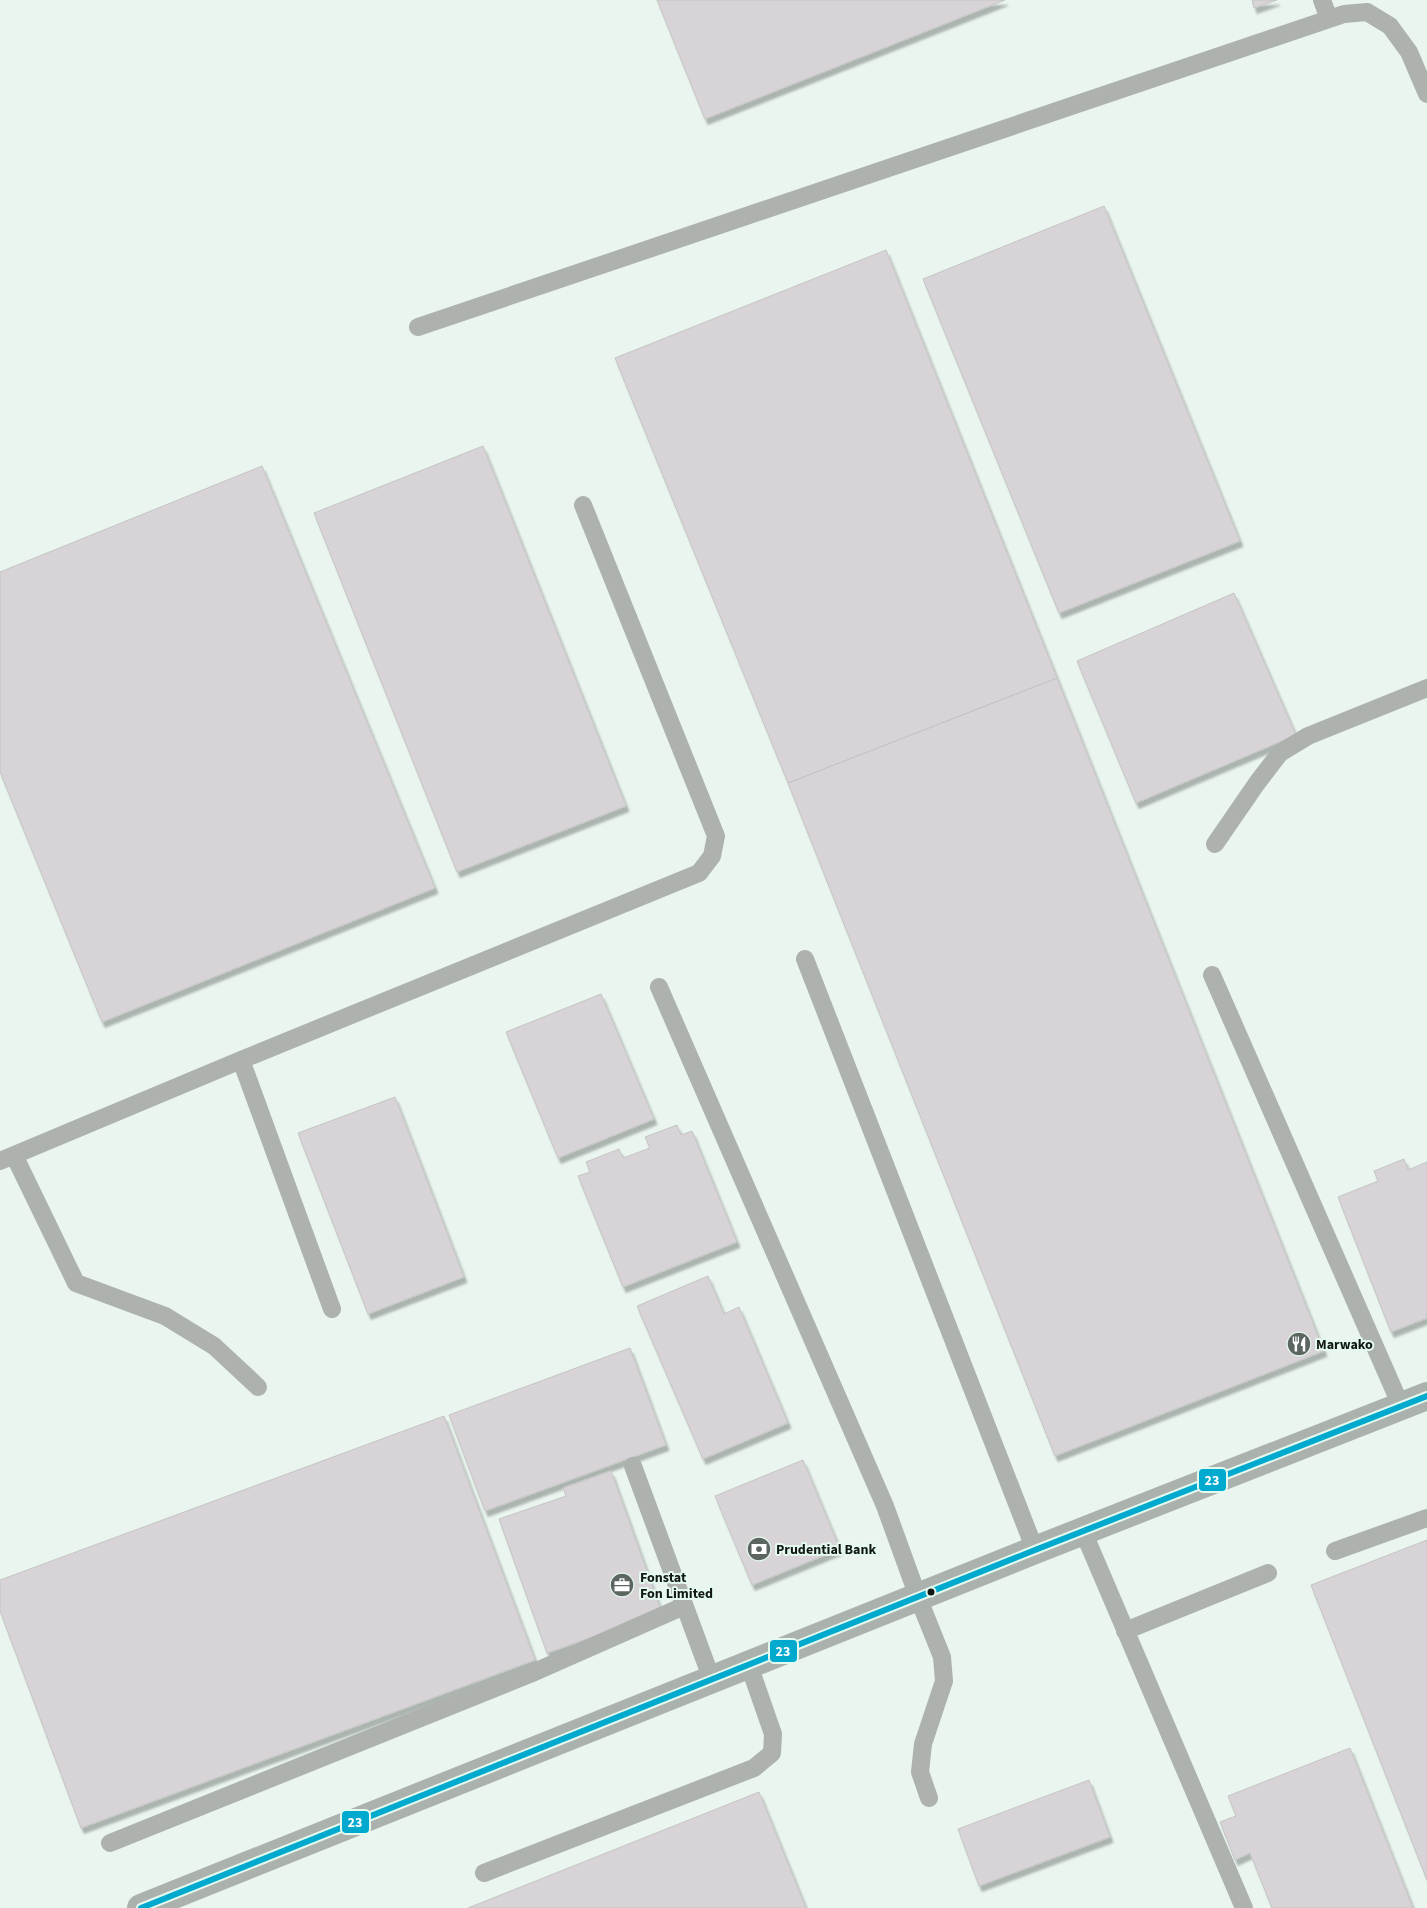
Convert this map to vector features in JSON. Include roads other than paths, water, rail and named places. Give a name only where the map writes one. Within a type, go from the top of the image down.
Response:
[{"type":"main road","points":[[141,1908],[1082,1531],[1427,1396]]},
{"type":"lane","points":[[1322,0],[1329,19]]},
{"type":"lane","points":[[418,327],[1344,14],[1367,12],[1390,26],[1409,52],[1427,94]]},
{"type":"lane","points":[[258,1387],[214,1346],[165,1316],[76,1283],[7,1158],[241,1060],[699,873],[712,856],[716,836],[583,506]]},
{"type":"lane","points":[[1215,844],[1280,753],[1308,736],[1427,688]]},
{"type":"lane","points":[[805,959],[1035,1550]]},
{"type":"lane","points":[[1212,975],[1401,1406]]},
{"type":"lane","points":[[659,987],[885,1506],[942,1657],[944,1681],[923,1744],[920,1772],[929,1798]]},
{"type":"lane","points":[[241,1060],[332,1309]]},
{"type":"lane","points":[[633,1466],[712,1680]]},
{"type":"lane","points":[[1335,1551],[1427,1518]]},
{"type":"lane","points":[[1082,1531],[1244,1908]]},
{"type":"lane","points":[[1125,1631],[1268,1573]]},
{"type":"lane","points":[[110,1843],[530,1674],[684,1606]]},
{"type":"lane","points":[[484,1873],[754,1768],[772,1753],[773,1734],[749,1665]]},
{"type":"place","name":"Marwako","points":[[1299,1344]]},
{"type":"place","name":"Prudential Bank","points":[[759,1549]]},
{"type":"place","name":"Fonstat Fon Limited","points":[[622,1585]]}]
